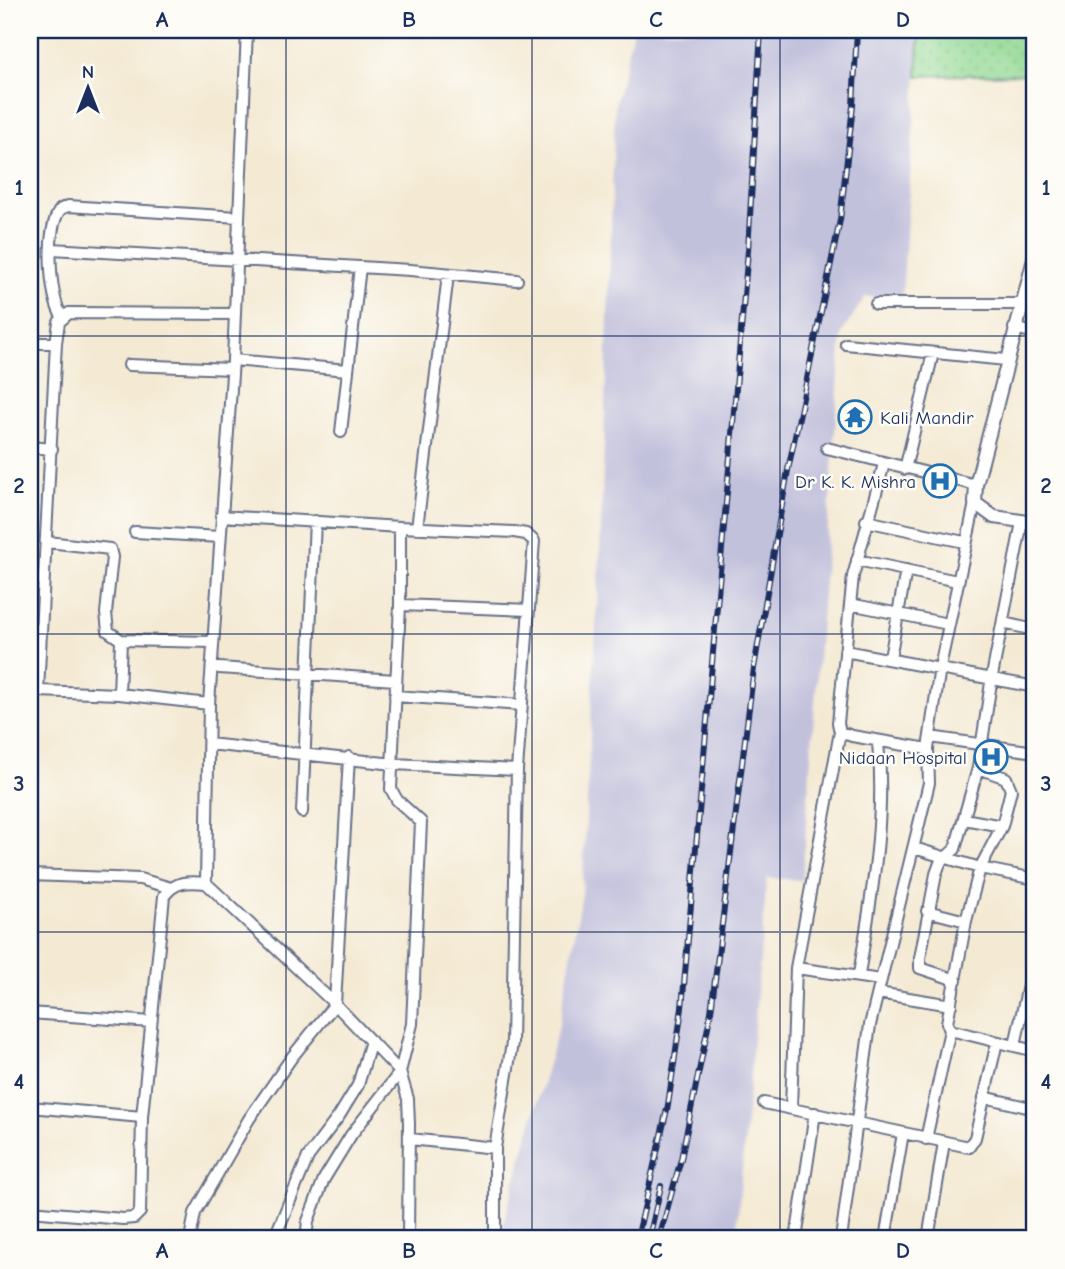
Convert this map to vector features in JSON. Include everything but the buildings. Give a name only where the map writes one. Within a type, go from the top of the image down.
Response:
[{"type":"street","points":[[206,884],[209,704],[233,364],[247,30]]},
{"type":"street","points":[[209,704],[119,694],[34,691],[48,542],[56,342],[62,316],[54,303],[52,249],[56,214],[68,206],[238,217]]},
{"type":"street","points":[[52,249],[360,267],[517,280]]},
{"type":"street","points":[[841,1239],[859,1124],[870,1025],[929,783],[928,749],[940,667],[964,542],[1014,328],[1035,260]]},
{"type":"street","points":[[341,432],[360,267]]},
{"type":"street","points":[[417,528],[448,275]]},
{"type":"street","points":[[876,304],[1022,304]]},
{"type":"street","points":[[62,316],[69,313],[234,314]]},
{"type":"street","points":[[1014,328],[1035,333]]},
{"type":"street","points":[[30,343],[56,342]]},
{"type":"street","points":[[846,344],[1006,360]]},
{"type":"street","points":[[905,469],[933,353]]},
{"type":"street","points":[[129,365],[233,364],[348,370]]},
{"type":"street","points":[[30,447],[52,449]]},
{"type":"street","points":[[827,448],[976,485]]},
{"type":"street","points":[[791,1108],[796,968],[840,732],[838,723],[845,651],[857,560],[884,464]]},
{"type":"street","points":[[956,980],[920,968],[927,911],[936,874],[940,863],[950,857],[978,768],[992,676],[1029,522],[995,517],[975,503]]},
{"type":"street","points":[[222,516],[526,534],[534,541],[517,770],[512,1043],[495,1148],[495,1239]]},
{"type":"street","points":[[302,812],[315,521]]},
{"type":"street","points":[[866,521],[964,542]]},
{"type":"street","points":[[306,1239],[308,1221],[324,1179],[351,1135],[400,1072],[412,1024],[421,822],[397,800],[391,789],[401,605],[401,527]]},
{"type":"street","points":[[135,532],[220,537]]},
{"type":"street","points":[[48,542],[110,549],[108,631],[121,640],[213,642]]},
{"type":"street","points":[[857,560],[957,581]]},
{"type":"street","points":[[890,659],[896,613],[906,570]]},
{"type":"street","points":[[850,604],[948,624]]},
{"type":"street","points":[[401,605],[529,610]]},
{"type":"street","points":[[30,616],[43,616]]},
{"type":"street","points":[[1003,624],[1035,630]]},
{"type":"street","points":[[119,694],[121,640]]},
{"type":"street","points":[[845,651],[992,676],[1035,687]]},
{"type":"street","points":[[219,668],[310,672],[396,680]]},
{"type":"street","points":[[395,696],[522,705]]},
{"type":"street","points":[[840,732],[878,743],[928,749]]},
{"type":"street","points":[[930,737],[1035,752]]},
{"type":"street","points":[[859,975],[880,835],[882,783],[878,743]]},
{"type":"street","points":[[209,744],[306,752],[394,764],[517,770]]},
{"type":"street","points":[[190,1239],[195,1213],[249,1119],[292,1057],[335,1004],[349,757]]},
{"type":"street","points":[[926,1139],[950,1030],[947,1015],[967,921],[980,868],[1002,826],[1010,783],[1006,778],[978,768]]},
{"type":"street","points":[[964,819],[1002,826]]},
{"type":"street","points":[[914,848],[980,868],[1035,879]]},
{"type":"street","points":[[30,874],[140,879],[171,888]]},
{"type":"street","points":[[30,1211],[134,1218],[140,1212],[142,1117],[164,896],[182,882],[206,884],[335,1004],[400,1072],[408,1099],[410,1139],[408,1239]]},
{"type":"street","points":[[927,911],[967,921]]},
{"type":"street","points":[[1015,1045],[1035,954]]},
{"type":"street","points":[[796,968],[881,980]]},
{"type":"street","points":[[878,993],[951,1005]]},
{"type":"street","points":[[30,1013],[151,1022]]},
{"type":"street","points":[[950,1030],[1035,1051]]},
{"type":"street","points":[[274,1239],[308,1157],[358,1085],[371,1041]]},
{"type":"street","points":[[764,1102],[969,1147],[973,1143],[998,1042]]},
{"type":"street","points":[[984,1097],[1035,1108]]},
{"type":"street","points":[[30,1107],[142,1117]]},
{"type":"street","points":[[796,1239],[815,1113]]},
{"type":"street","points":[[885,1239],[904,1133]]},
{"type":"street","points":[[410,1139],[495,1148]]},
{"type":"street","points":[[928,1239],[944,1142]]},
{"type":"shaded area","points":[[633,30],[920,30],[902,297],[865,297],[842,333],[802,880],[767,878],[736,1239],[499,1239],[559,1025],[582,894],[601,531],[615,105]]},
{"type":"green space","points":[[920,30],[1035,30],[1035,74],[917,76]]},
{"type":"railway","points":[[637,1239],[668,1105],[682,1008],[748,250],[761,30]]},
{"type":"railway","points":[[659,1239],[681,1159],[711,1012],[754,668],[788,470],[840,220],[853,106],[857,30]]},
{"type":"railway","points":[[650,1234],[661,1186]]},
{"type":"place","name":"Kali Mandir","points":[[855,417]]},
{"type":"place","name":"Dr K. K. Mishra","points":[[940,481]]},
{"type":"place","name":"Nidaan Hospital","points":[[991,757]]}]
